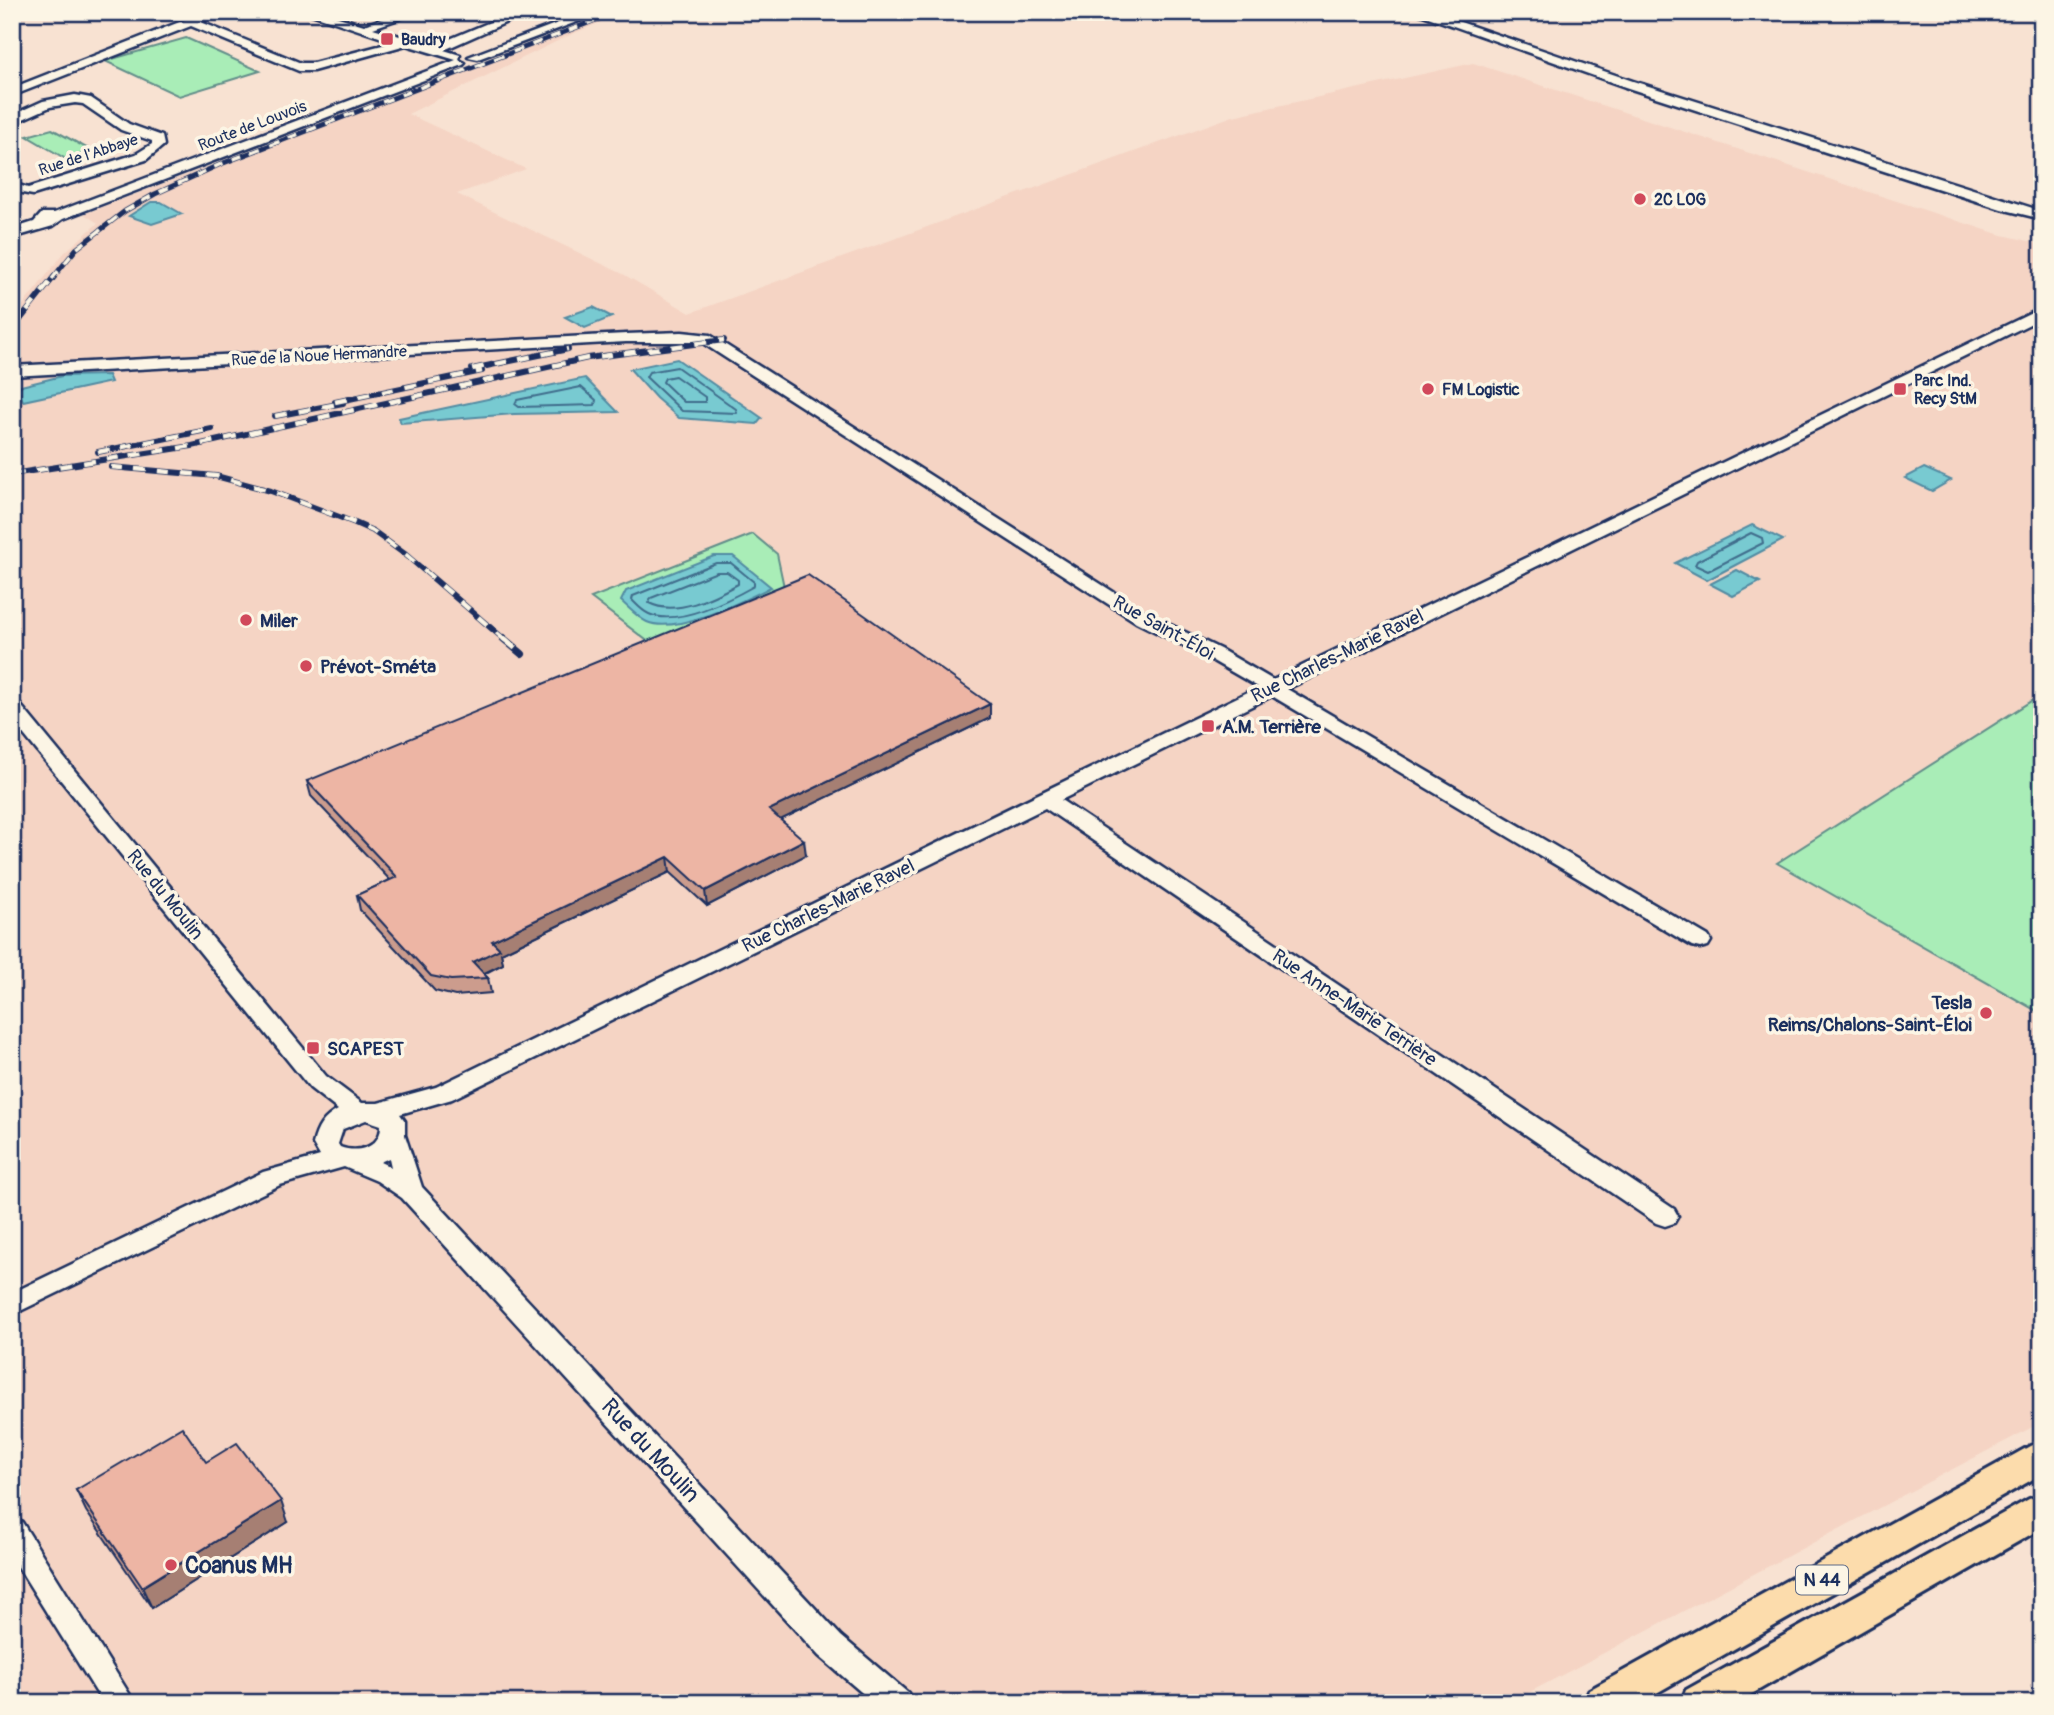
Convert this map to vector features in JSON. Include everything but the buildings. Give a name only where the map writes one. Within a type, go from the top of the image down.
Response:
[{"type":"main road","name":"N 44","points":[[1603,1703],[2042,1457]]},
{"type":"main road","name":"N 44","points":[[1700,1703],[2042,1510]]},
{"type":"street","points":[[12,92],[216,12]]},
{"type":"street","points":[[310,12],[370,27],[458,60],[474,57],[598,12]]},
{"type":"street","points":[[370,27],[414,12]]},
{"type":"street","points":[[434,50],[524,12]]},
{"type":"street","points":[[1419,12],[1629,84],[2006,206],[2042,215]]},
{"type":"street","points":[[331,18],[352,17],[370,27]]},
{"type":"street","points":[[191,22],[299,67],[313,67],[405,42]]},
{"type":"street","name":"Route de Louvois","points":[[12,234],[458,60]]},
{"type":"street","name":"Rue de l'Abbaye","points":[[12,120],[47,104],[75,99],[87,101],[125,127],[158,139],[158,145],[153,151],[141,157],[28,192],[12,187]]},
{"type":"street","name":"Rue de l'Abbaye","points":[[28,192],[33,206],[48,219]]},
{"type":"street","points":[[2006,206],[2042,223]]},
{"type":"street","name":"Rue Charles-Marie Ravel","points":[[381,1122],[2042,312]]},
{"type":"street","name":"Rue Saint-Éloi","points":[[626,338],[690,336],[712,341],[1142,618],[1213,653],[1700,942]]},
{"type":"street","name":"Rue de la Noue Hermandre","points":[[12,374],[44,370],[626,338]]},
{"type":"street","name":"Rue du Moulin","points":[[12,707],[318,1082],[381,1122],[411,1191]]},
{"type":"street","name":"Rue Anne-Marie Terrière","points":[[1045,798],[1665,1216]]},
{"type":"street","name":"Rue du Moulin","points":[[318,1082],[336,1148],[411,1191],[830,1646],[897,1703]]},
{"type":"street","points":[[12,1305],[336,1148],[373,1156],[390,1143],[381,1122],[344,1117],[336,1148]]},
{"type":"street","points":[[12,1531],[120,1703]]},
{"type":"shaded area","points":[[613,12],[625,12],[572,34],[408,114],[526,169],[457,194],[623,274],[690,313],[1233,116],[1473,63],[1998,234],[2042,244],[2042,694],[1777,863],[2042,1014],[2042,1422],[1509,1703],[12,1703],[12,319],[64,253],[98,223],[84,214]]},
{"type":"green space","points":[[186,38],[260,71],[179,96],[105,61]]},
{"type":"green space","points":[[52,129],[92,151],[66,159],[27,136]]},
{"type":"green space","points":[[753,534],[777,554],[784,587],[650,643],[591,598]]},
{"type":"green space","points":[[2042,694],[2042,1014],[1777,863]]},
{"type":"water","points":[[151,202],[161,202],[182,214],[152,224],[129,216]]},
{"type":"water","points":[[593,307],[612,317],[585,328],[565,317]]},
{"type":"water","points":[[677,359],[762,418],[757,424],[679,418],[656,398],[630,369]]},
{"type":"water","points":[[108,375],[111,382],[23,401],[17,387],[62,376]]},
{"type":"water","points":[[585,378],[618,412],[514,414],[401,423],[399,418]]},
{"type":"water","points":[[1924,468],[1951,480],[1932,491],[1905,478]]},
{"type":"water","points":[[1752,525],[1783,540],[1707,580],[1675,563]]},
{"type":"water","points":[[714,556],[733,556],[771,587],[710,614],[675,624],[647,622],[621,601],[626,591]]},
{"type":"water","points":[[1737,570],[1760,582],[1733,596],[1710,584]]},
{"type":"railway","points":[[52,279],[76,249],[125,211],[155,194],[221,164],[617,12]]},
{"type":"railway","points":[[12,330],[54,277]]},
{"type":"railway","points":[[12,474],[192,446],[588,358],[724,340]]},
{"type":"railway","points":[[472,369],[568,349]]},
{"type":"railway","points":[[335,402],[482,371]]},
{"type":"railway","points":[[275,416],[343,403]]},
{"type":"railway","points":[[98,452],[212,429]]},
{"type":"railway","points":[[111,467],[216,476],[271,491],[355,523],[373,531],[406,555],[505,640]]},
{"type":"railway","points":[[503,638],[522,654]]},
{"type":"place","name":"Baudry","points":[[387,39]]},
{"type":"place","name":"2C LOG","points":[[1640,199]]},
{"type":"place","name":"FM Logistic","points":[[1428,389]]},
{"type":"place","name":"Parc Ind. Recy StM","points":[[1900,389]]},
{"type":"place","name":"Miler","points":[[246,620]]},
{"type":"place","name":"Prévot-Sméta","points":[[306,666]]},
{"type":"place","name":"A.M. Terrière","points":[[1208,726]]},
{"type":"place","name":"Tesla Reims/Chalons-Saint-Éloi","points":[[1986,1013]]},
{"type":"place","name":"SCAPEST","points":[[313,1048]]},
{"type":"place","name":"Coanus MH","points":[[171,1565]]}]
